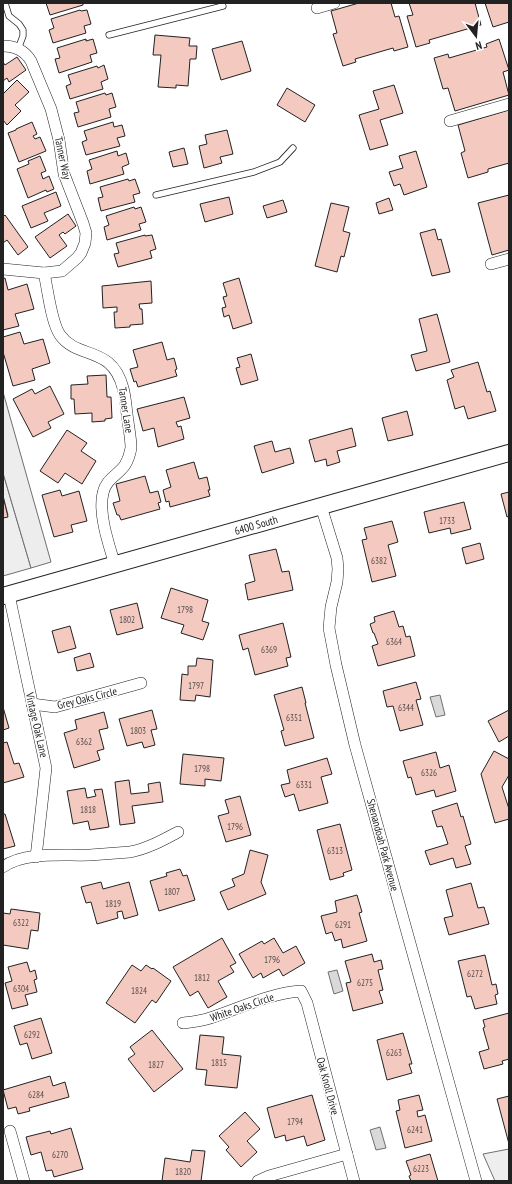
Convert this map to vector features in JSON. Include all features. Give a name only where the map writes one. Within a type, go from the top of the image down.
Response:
[{"type":"street","points":[[317,8],[334,3]]},
{"type":"street","points":[[3,46],[10,46],[18,49]]},
{"type":"street","name":"Tanner Way","points":[[18,49],[26,54],[31,61],[50,104],[64,174],[86,233],[85,243],[77,258],[62,271],[44,273]]},
{"type":"street","points":[[450,121],[509,104]]},
{"type":"street","points":[[491,264],[509,259]]},
{"type":"street","points":[[3,269],[44,273]]},
{"type":"street","name":"Tanner Lane","points":[[44,273],[53,317],[60,335],[69,343],[100,357],[109,364],[117,374],[123,387],[131,442],[130,454],[124,466],[107,482],[102,496],[105,532],[115,565]]},
{"type":"street","name":"6400 South","points":[[6,596],[509,453]]},
{"type":"street","name":"Shenandoah Park Avenue","points":[[321,506],[338,569],[329,628],[336,665],[355,745],[476,1181]]},
{"type":"street","name":"Vintage Oak Lane","points":[[6,596],[46,768],[36,857]]},
{"type":"street","name":"Grey Oaks Circle","points":[[32,704],[55,707],[141,683]]},
{"type":"street","points":[[3,867],[17,860],[36,857],[131,852],[143,849],[178,832]]},
{"type":"street","name":"White Oaks Circle","points":[[183,1023],[206,1019],[244,1005],[287,992],[301,991]]},
{"type":"street","name":"Oak Knoll Drive","points":[[301,991],[307,1003],[354,1181]]},
{"type":"street","points":[[10,1131],[24,1181]]},
{"type":"street","points":[[258,1181],[269,1176],[346,1154]]},
{"type":"lane","points":[[5,3],[9,16],[19,24],[23,30],[23,36],[18,49]]},
{"type":"lane","points":[[109,36],[223,6]]},
{"type":"lane","points":[[156,195],[254,172],[280,162],[293,148]]},
{"type":"shaded area","points":[[3,392],[51,562],[31,568],[3,473]]},
{"type":"shaded area","points":[[3,473],[31,568],[3,576],[3,517],[8,515],[3,496]]},
{"type":"shaded area","points":[[440,695],[445,715],[436,717],[430,697]]},
{"type":"shaded area","points":[[337,970],[343,991],[334,994],[328,972]]},
{"type":"shaded area","points":[[380,1127],[386,1148],[376,1150],[370,1130]]},
{"type":"shaded area","points":[[509,1149],[509,1181],[495,1181],[483,1154]]},
{"type":"building","points":[[46,3],[83,3],[83,5],[50,15]]},
{"type":"building","points":[[359,3],[391,3],[395,17],[399,16],[408,47],[394,51],[393,48],[355,59],[356,62],[343,66],[333,34],[337,33],[331,11]]},
{"type":"building","points":[[409,3],[475,3],[481,25],[429,40],[430,43],[416,47],[407,16],[413,15]]},
{"type":"building","points":[[485,3],[509,3],[509,22],[493,27]]},
{"type":"building","points":[[80,10],[87,10],[91,24],[84,26],[86,33],[53,43],[49,30],[54,28],[51,19]]},
{"type":"building","points":[[155,35],[190,38],[189,46],[197,46],[196,59],[190,59],[188,86],[176,85],[176,88],[158,87],[161,55],[153,55]]},
{"type":"building","points":[[86,39],[86,41],[93,39],[97,53],[90,55],[92,62],[59,73],[55,59],[60,58],[57,48]]},
{"type":"building","points":[[499,39],[509,70],[503,72],[509,95],[455,111],[448,88],[443,89],[434,58],[448,54],[449,58],[487,47],[486,44]]},
{"type":"building","points":[[242,41],[251,71],[221,80],[212,49]]},
{"type":"building","points":[[17,57],[26,70],[9,82],[7,78],[3,81],[3,62],[5,65]]},
{"type":"building","points":[[104,65],[108,79],[101,82],[103,89],[70,99],[66,86],[71,84],[68,75],[97,66],[98,68]]},
{"type":"building","points":[[17,80],[29,92],[15,105],[21,111],[7,125],[3,120],[3,94]]},
{"type":"building","points":[[394,85],[403,113],[380,120],[388,145],[370,150],[359,115],[379,109],[373,91]]},
{"type":"building","points":[[287,88],[315,105],[305,122],[277,105]]},
{"type":"building","points":[[105,93],[106,95],[112,93],[116,107],[109,109],[111,117],[78,127],[74,113],[79,112],[76,102]]},
{"type":"building","points":[[509,110],[509,163],[488,169],[488,172],[468,178],[461,153],[465,151],[458,125]]},
{"type":"building","points":[[32,122],[37,134],[33,136],[35,139],[40,137],[46,151],[19,162],[8,133]]},
{"type":"building","points":[[113,122],[114,127],[122,125],[125,136],[117,138],[120,146],[86,155],[82,142],[87,140],[84,131]]},
{"type":"building","points":[[227,130],[233,154],[220,157],[222,163],[204,168],[199,146],[207,144],[205,135]]},
{"type":"building","points":[[184,148],[188,164],[173,167],[169,152]]},
{"type":"building","points":[[117,151],[118,156],[126,153],[129,164],[122,167],[124,174],[90,184],[87,171],[92,169],[89,160]]},
{"type":"building","points":[[416,151],[427,187],[404,195],[400,184],[394,186],[389,172],[403,168],[399,156]]},
{"type":"building","points":[[40,156],[46,171],[41,173],[43,179],[49,176],[54,189],[47,192],[46,190],[28,198],[17,169],[29,164],[28,161]]},
{"type":"building","points":[[128,179],[129,181],[135,179],[140,193],[133,195],[135,202],[101,211],[98,198],[103,197],[100,187]]},
{"type":"building","points":[[56,192],[61,206],[44,213],[48,221],[31,228],[22,206]]},
{"type":"building","points":[[509,195],[509,250],[492,255],[478,203]]},
{"type":"building","points":[[229,197],[233,214],[205,222],[200,204]]},
{"type":"building","points":[[389,198],[393,210],[379,214],[376,203]]},
{"type":"building","points":[[283,200],[287,212],[267,218],[263,206]]},
{"type":"building","points":[[331,203],[349,207],[343,231],[350,233],[344,257],[341,256],[337,272],[315,266]]},
{"type":"building","points":[[134,207],[135,209],[141,207],[146,222],[139,224],[141,230],[107,240],[104,227],[109,225],[106,216]]},
{"type":"building","points":[[68,214],[76,226],[65,234],[63,232],[59,235],[67,246],[50,258],[35,237]]},
{"type":"building","points":[[5,215],[28,247],[18,255],[7,240],[3,243],[3,217]]},
{"type":"building","points":[[435,229],[438,240],[441,239],[450,272],[432,276],[420,233]]},
{"type":"building","points":[[145,235],[152,235],[156,249],[150,251],[152,258],[118,267],[114,254],[119,253],[116,243]]},
{"type":"building","points":[[5,278],[8,290],[27,284],[34,309],[15,314],[19,326],[3,330],[3,279]]},
{"type":"building","points":[[239,278],[252,323],[233,329],[229,315],[224,317],[222,308],[226,307],[223,297],[227,296],[223,283]]},
{"type":"building","points":[[151,281],[152,303],[139,304],[140,309],[142,309],[143,324],[115,328],[114,312],[117,312],[117,307],[103,308],[102,286]]},
{"type":"building","points":[[437,314],[450,362],[416,371],[411,355],[427,351],[419,319]]},
{"type":"building","points":[[20,332],[24,344],[43,339],[50,363],[32,369],[35,380],[13,386],[3,352],[3,337]]},
{"type":"building","points":[[162,342],[167,360],[174,358],[177,376],[138,387],[136,381],[134,382],[130,369],[138,367],[133,350]]},
{"type":"building","points":[[251,354],[258,380],[241,385],[236,368],[240,367],[237,358]]},
{"type":"building","points":[[478,362],[487,392],[490,391],[496,411],[468,419],[464,406],[455,409],[447,380],[454,377],[451,370]]},
{"type":"building","points":[[106,375],[107,397],[111,397],[112,418],[105,419],[105,421],[92,422],[92,413],[75,414],[74,399],[71,399],[71,385],[88,384],[87,376]]},
{"type":"building","points":[[50,386],[64,414],[48,422],[51,428],[33,437],[13,399],[32,389],[35,394]]},
{"type":"building","points":[[184,397],[190,418],[176,422],[178,427],[181,426],[184,439],[158,447],[154,428],[143,431],[137,409]]},
{"type":"building","points":[[407,411],[413,435],[388,441],[382,418]]},
{"type":"building","points":[[352,428],[356,446],[337,451],[340,462],[327,466],[326,459],[315,462],[309,440]]},
{"type":"building","points":[[67,430],[87,443],[81,451],[96,461],[82,484],[65,473],[58,483],[40,471]]},
{"type":"building","points":[[272,441],[275,452],[290,448],[294,463],[262,473],[254,446]]},
{"type":"building","points":[[194,462],[199,479],[207,477],[210,496],[170,507],[169,501],[166,502],[163,490],[171,487],[166,470]]},
{"type":"building","points":[[145,476],[150,493],[158,491],[161,502],[158,503],[160,509],[121,520],[119,515],[117,515],[113,503],[120,501],[116,484]]},
{"type":"building","points":[[60,490],[62,496],[79,491],[87,521],[71,525],[73,532],[54,537],[42,495]]},
{"type":"building","points":[[509,492],[509,516],[507,517],[501,494]]},
{"type":"building","points":[[3,496],[8,517],[3,518]]},
{"type":"building","points":[[464,502],[471,529],[451,534],[450,528],[429,533],[424,512]]},
{"type":"building","points":[[392,521],[398,542],[388,545],[396,576],[372,582],[362,540],[367,539],[364,528]]},
{"type":"building","points":[[480,543],[484,559],[466,564],[462,548]]},
{"type":"building","points":[[276,549],[282,572],[289,571],[293,590],[248,600],[245,584],[255,581],[249,555]]},
{"type":"building","points":[[171,588],[208,600],[202,621],[209,623],[203,640],[181,633],[184,625],[161,618]]},
{"type":"building","points":[[137,603],[143,628],[117,635],[110,610]]},
{"type":"building","points":[[394,611],[399,627],[403,626],[406,637],[410,636],[415,656],[378,666],[372,646],[378,644],[370,624],[375,622],[374,617]]},
{"type":"building","points":[[283,623],[291,657],[286,658],[288,666],[255,675],[248,648],[243,650],[239,635]]},
{"type":"building","points":[[70,626],[76,648],[58,653],[52,631]]},
{"type":"building","points":[[90,653],[94,667],[77,671],[74,658]]},
{"type":"building","points":[[197,658],[213,660],[210,697],[196,695],[195,701],[180,700],[182,674],[188,675],[188,666],[196,666]]},
{"type":"building","points":[[416,682],[421,699],[416,700],[423,725],[400,731],[393,706],[387,707],[383,691]]},
{"type":"building","points":[[302,687],[314,738],[285,746],[281,731],[284,730],[274,695]]},
{"type":"building","points":[[3,707],[9,728],[3,730]]},
{"type":"building","points":[[152,710],[157,729],[151,730],[155,745],[144,748],[142,742],[127,746],[119,719]]},
{"type":"building","points":[[509,710],[509,736],[499,742],[488,721]]},
{"type":"building","points":[[104,712],[108,728],[99,730],[104,749],[97,751],[100,760],[74,768],[64,733],[77,729],[75,720]]},
{"type":"building","points":[[7,742],[14,764],[19,763],[24,777],[3,783],[3,743]]},
{"type":"building","points":[[494,751],[509,759],[509,775],[502,787],[509,809],[509,819],[495,823],[481,774]]},
{"type":"building","points":[[436,752],[440,768],[449,765],[456,791],[436,797],[434,790],[416,795],[411,777],[408,778],[403,761]]},
{"type":"building","points":[[183,754],[224,758],[221,781],[205,779],[205,786],[180,784]]},
{"type":"building","points":[[327,758],[332,774],[321,777],[328,803],[299,811],[294,794],[285,797],[281,785],[290,783],[287,770]]},
{"type":"building","points":[[129,780],[131,794],[149,792],[148,784],[160,782],[163,802],[132,806],[135,823],[120,825],[115,782]]},
{"type":"building","points":[[85,788],[87,798],[96,796],[94,790],[102,789],[109,827],[90,830],[88,821],[73,824],[67,791]]},
{"type":"building","points":[[240,796],[251,835],[226,842],[218,816],[229,813],[225,800]]},
{"type":"building","points":[[457,803],[461,817],[463,816],[471,844],[465,846],[471,864],[456,868],[453,858],[430,865],[425,851],[448,844],[442,826],[437,827],[432,811]]},
{"type":"building","points":[[3,814],[5,814],[15,846],[3,849]]},
{"type":"building","points":[[340,824],[352,870],[343,873],[344,876],[330,880],[317,830]]},
{"type":"building","points":[[250,850],[268,855],[261,882],[266,894],[228,910],[220,892],[235,886],[232,879],[244,874]]},
{"type":"building","points":[[180,869],[183,876],[187,875],[195,900],[159,911],[150,881],[167,876],[166,873]]},
{"type":"building","points":[[101,882],[103,889],[129,882],[138,915],[124,919],[122,911],[117,912],[118,918],[97,924],[91,902],[86,903],[81,887]]},
{"type":"building","points":[[471,883],[478,908],[484,907],[489,924],[449,935],[444,918],[453,916],[446,890]]},
{"type":"building","points":[[357,895],[362,912],[359,913],[367,941],[343,948],[341,939],[335,941],[332,932],[326,934],[321,916],[337,912],[335,901]]},
{"type":"building","points":[[11,909],[40,913],[38,931],[31,930],[28,949],[3,945],[3,913],[10,914]]},
{"type":"building","points":[[222,938],[236,963],[230,966],[234,972],[218,981],[227,997],[208,1008],[198,991],[190,996],[173,967]]},
{"type":"building","points":[[274,938],[283,953],[296,946],[305,963],[283,976],[279,969],[263,978],[261,973],[253,978],[239,954],[262,941],[264,944]]},
{"type":"building","points":[[372,954],[374,962],[381,960],[383,969],[378,970],[383,990],[379,991],[383,1003],[353,1011],[346,983],[351,982],[345,961]]},
{"type":"building","points":[[485,955],[492,985],[496,984],[498,994],[495,995],[497,1004],[475,1009],[471,996],[467,997],[458,961]]},
{"type":"building","points":[[27,962],[30,972],[35,970],[37,979],[34,980],[37,992],[25,995],[28,1005],[12,1009],[5,983],[12,981],[8,967]]},
{"type":"building","points":[[132,965],[141,971],[146,965],[152,969],[153,968],[171,981],[156,1003],[152,1000],[135,1023],[106,1003]]},
{"type":"building","points":[[509,1013],[509,1059],[502,1061],[503,1064],[484,1069],[479,1052],[489,1049],[483,1028],[485,1027],[483,1020]]},
{"type":"building","points":[[41,1018],[52,1053],[32,1059],[27,1043],[20,1045],[14,1026]]},
{"type":"building","points":[[152,1030],[183,1069],[154,1092],[128,1059],[135,1054],[130,1047]]},
{"type":"building","points":[[403,1033],[412,1064],[409,1064],[412,1073],[387,1080],[377,1040]]},
{"type":"building","points":[[200,1035],[224,1037],[222,1054],[241,1056],[237,1088],[205,1085],[207,1070],[196,1069]]},
{"type":"building","points":[[50,1076],[53,1086],[65,1082],[69,1097],[29,1108],[30,1111],[18,1114],[16,1107],[8,1109],[3,1090]]},
{"type":"building","points":[[312,1095],[325,1140],[307,1146],[304,1136],[286,1141],[285,1135],[275,1138],[267,1108]]},
{"type":"building","points":[[419,1095],[423,1110],[417,1111],[418,1117],[425,1115],[432,1141],[405,1148],[396,1111],[400,1110],[398,1100]]},
{"type":"building","points":[[509,1096],[509,1144],[497,1099]]},
{"type":"building","points":[[245,1112],[260,1129],[247,1141],[257,1152],[241,1167],[226,1150],[229,1147],[219,1136]]},
{"type":"building","points":[[71,1128],[83,1169],[54,1177],[52,1170],[46,1171],[41,1152],[31,1155],[26,1137],[50,1131],[51,1134]]},
{"type":"building","points":[[192,1150],[205,1151],[201,1181],[162,1181],[165,1158],[190,1162]]},
{"type":"building","points":[[430,1154],[438,1181],[411,1181],[409,1176],[411,1175],[406,1161]]}]
